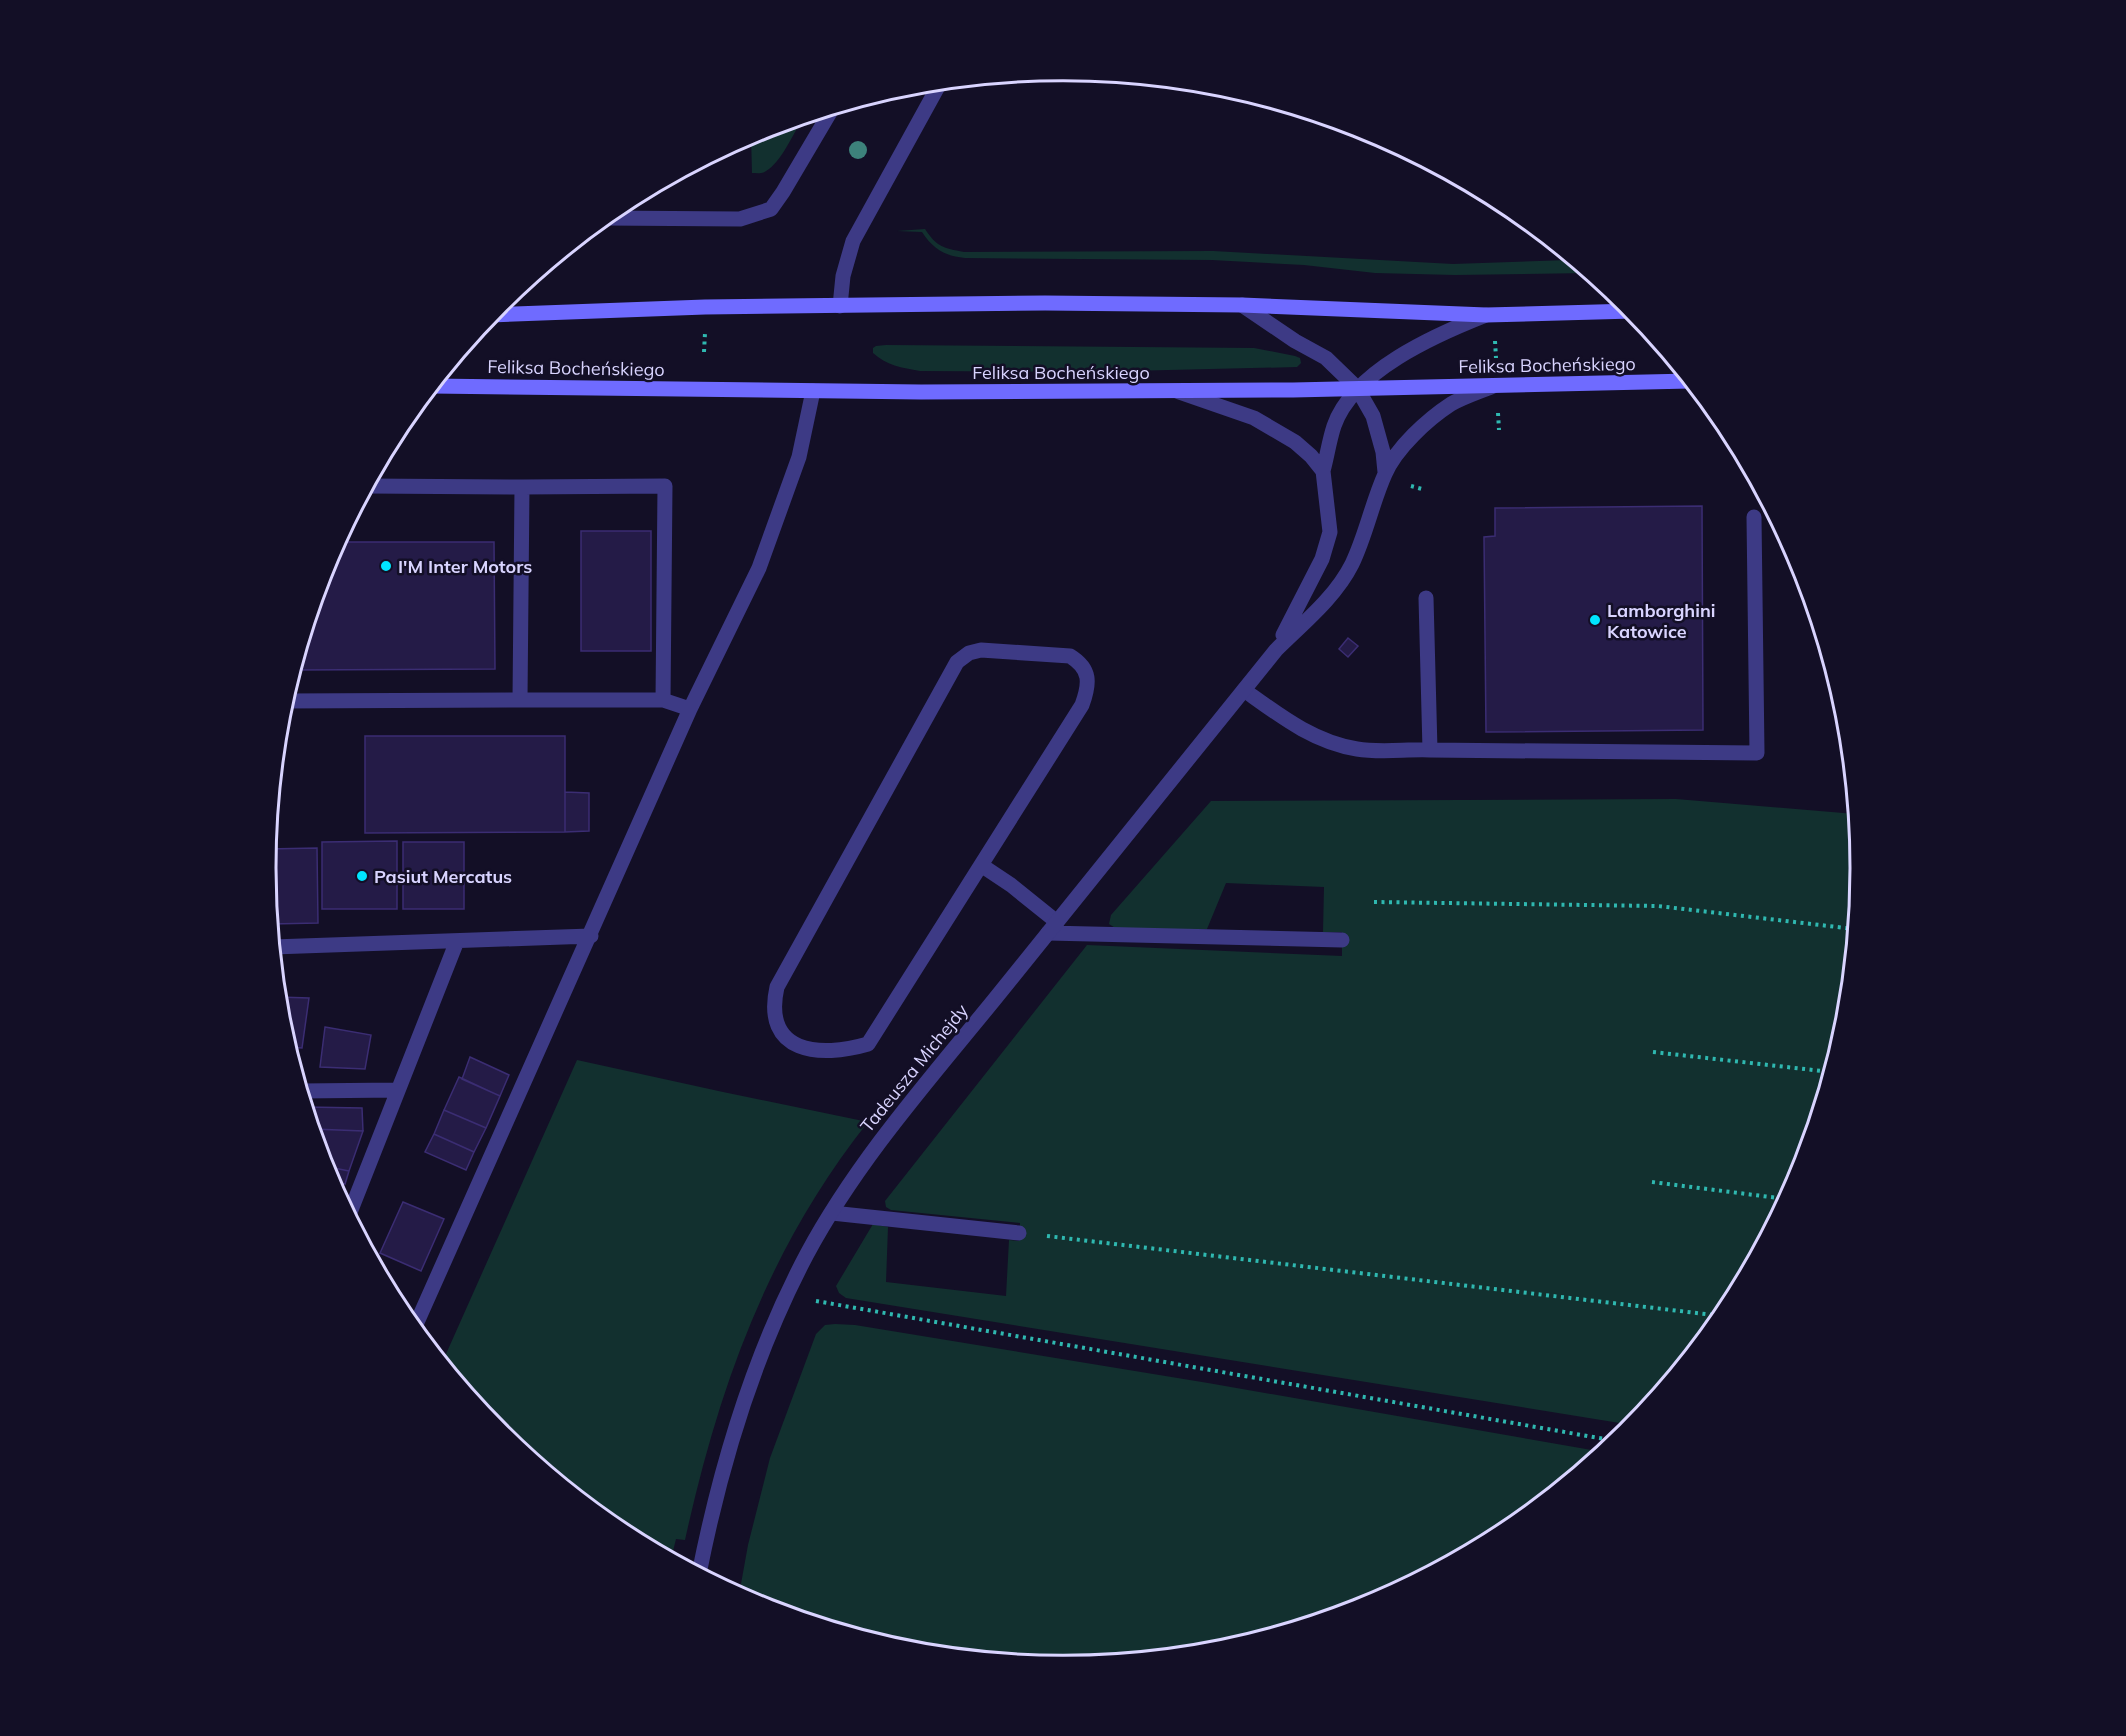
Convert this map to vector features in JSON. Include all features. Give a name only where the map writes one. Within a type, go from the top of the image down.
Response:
[{"type":"main road","points":[[505,314],[705,307],[1045,303],[1242,305],[1486,315],[1618,311]]},
{"type":"main road","name":"Feliksa Bocheńskiego","points":[[441,386],[813,391],[1176,391],[1681,381]]},
{"type":"street","points":[[840,306],[843,276],[853,241],[935,92]]},
{"type":"street","points":[[620,218],[740,219],[771,209],[827,118]]},
{"type":"street","name":"Tadeusza Michejdy","points":[[1242,305],[1295,341],[1326,358],[1356,388],[1373,416],[1383,452],[1385,472]]},
{"type":"street","name":"Tadeusza Michejdy","points":[[1276,650],[1322,559],[1330,532],[1323,471],[1334,425],[1356,388],[1427,340],[1486,315]]},
{"type":"street","name":"Tadeusza Michejdy","points":[[701,1567],[735,1430],[755,1370],[807,1254],[873,1151],[1276,650],[1328,598],[1351,566],[1367,529],[1385,472],[1397,455],[1420,429],[1452,404],[1493,386]]},
{"type":"street","points":[[419,1319],[591,936],[690,709],[759,568],[799,457],[813,391]]},
{"type":"street","points":[[1176,391],[1254,418],[1295,442],[1323,471]]},
{"type":"street","points":[[375,486],[665,486],[663,700]]},
{"type":"street","points":[[520,700],[522,487]]},
{"type":"street","points":[[1244,690],[1293,725],[1324,740],[1358,749],[1757,753],[1754,517]]},
{"type":"street","points":[[1426,598],[1431,750]]},
{"type":"street","points":[[981,650],[1070,656],[1082,663],[1087,674],[1087,692],[1082,705],[981,865],[868,1044],[823,1052],[795,1045],[783,1035],[777,1023],[773,1004],[777,987],[957,662],[969,653],[981,650]]},
{"type":"street","points":[[294,701],[663,700],[690,709]]},
{"type":"street","points":[[981,865],[1011,885],[1052,927],[1342,940]]},
{"type":"street","points":[[281,947],[591,936]]},
{"type":"street","points":[[352,1206],[457,941]]},
{"type":"street","points":[[309,1090],[397,1090]]},
{"type":"street","points":[[832,1213],[1019,1233]]},
{"type":"path","points":[[704,352],[705,329]]},
{"type":"path","points":[[1413,487],[1422,489]]},
{"type":"path","points":[[1374,902],[1658,906],[1847,928]]},
{"type":"path","points":[[1653,1052],[1823,1071]]},
{"type":"path","points":[[1652,1182],[1777,1198]]},
{"type":"path","points":[[1019,1233],[1710,1315]]},
{"type":"path","points":[[786,1298],[1604,1439]]},
{"type":"green space","points":[[798,128],[772,167],[764,172],[752,173],[751,146]]},
{"type":"green space","points":[[925,229],[941,246],[964,252],[1213,251],[1453,264],[1562,260],[1578,273],[1455,275],[1375,273],[1304,265],[1212,260],[965,258],[940,251],[922,232],[897,231]]},
{"type":"green space","points":[[876,346],[1254,348],[1295,356],[1300,358],[1301,363],[1297,367],[1086,372],[920,371],[889,363],[873,353],[873,348]]},
{"type":"green space","points":[[1676,799],[1848,813],[1850,868],[1843,971],[1835,1022],[1808,1121],[1769,1216],[1745,1262],[1687,1347],[1655,1387],[1620,1423],[846,1298],[839,1293],[836,1286],[873,1224],[888,1227],[886,1282],[1006,1296],[1009,1240],[1019,1241],[1020,1223],[891,1210],[886,1207],[885,1201],[1087,945],[1342,956],[1342,932],[1323,932],[1324,887],[1226,883],[1207,929],[1117,929],[1109,924],[1111,915],[1211,801]]},
{"type":"green space","points":[[577,1060],[868,1122],[833,1169],[802,1218],[752,1320],[714,1427],[685,1540],[676,1539],[673,1552],[626,1522],[544,1460],[471,1387],[446,1355]]},
{"type":"green space","points":[[825,1325],[855,1325],[1208,1383],[1592,1450],[1542,1492],[1456,1550],[1364,1595],[1267,1628],[1217,1640],[1166,1648],[1063,1655],[960,1648],[909,1640],[810,1613],[741,1585],[748,1545],[770,1458],[816,1334]]},
{"type":"building","points":[[1702,506],[1703,730],[1486,732],[1484,537],[1495,536],[1495,508]]},
{"type":"building","points":[[581,531],[651,531],[651,651],[581,651]]},
{"type":"building","points":[[347,542],[494,542],[495,669],[302,670],[318,615]]},
{"type":"building","points":[[1348,638],[1358,646],[1348,657],[1339,649]]},
{"type":"building","points":[[365,736],[565,736],[565,832],[365,833]]},
{"type":"building","points":[[565,792],[589,793],[589,831],[565,832]]},
{"type":"building","points":[[397,841],[397,909],[322,909],[322,842]]},
{"type":"building","points":[[403,842],[464,842],[464,909],[403,909]]},
{"type":"building","points":[[317,848],[318,923],[278,924],[277,849]]},
{"type":"building","points":[[287,997],[309,998],[302,1048],[297,1048]]},
{"type":"building","points":[[325,1027],[371,1035],[365,1069],[320,1067]]},
{"type":"building","points":[[470,1057],[509,1075],[500,1096],[462,1079]]},
{"type":"building","points":[[459,1077],[500,1096],[486,1128],[444,1110]]},
{"type":"building","points":[[314,1107],[362,1108],[363,1131],[321,1129]]},
{"type":"building","points":[[444,1110],[486,1128],[474,1152],[434,1134]]},
{"type":"building","points":[[321,1129],[363,1131],[349,1171],[336,1168]]},
{"type":"building","points":[[434,1134],[474,1152],[466,1170],[425,1152]]},
{"type":"building","points":[[336,1168],[349,1171],[345,1184],[342,1183]]},
{"type":"building","points":[[403,1202],[444,1219],[421,1271],[380,1253]]},
{"type":"place","name":"I'M Inter Motors","points":[[386,566]]},
{"type":"place","name":"Lamborghini Katowice","points":[[1595,620]]},
{"type":"place","name":"Pasiut Mercatus","points":[[362,876]]}]
